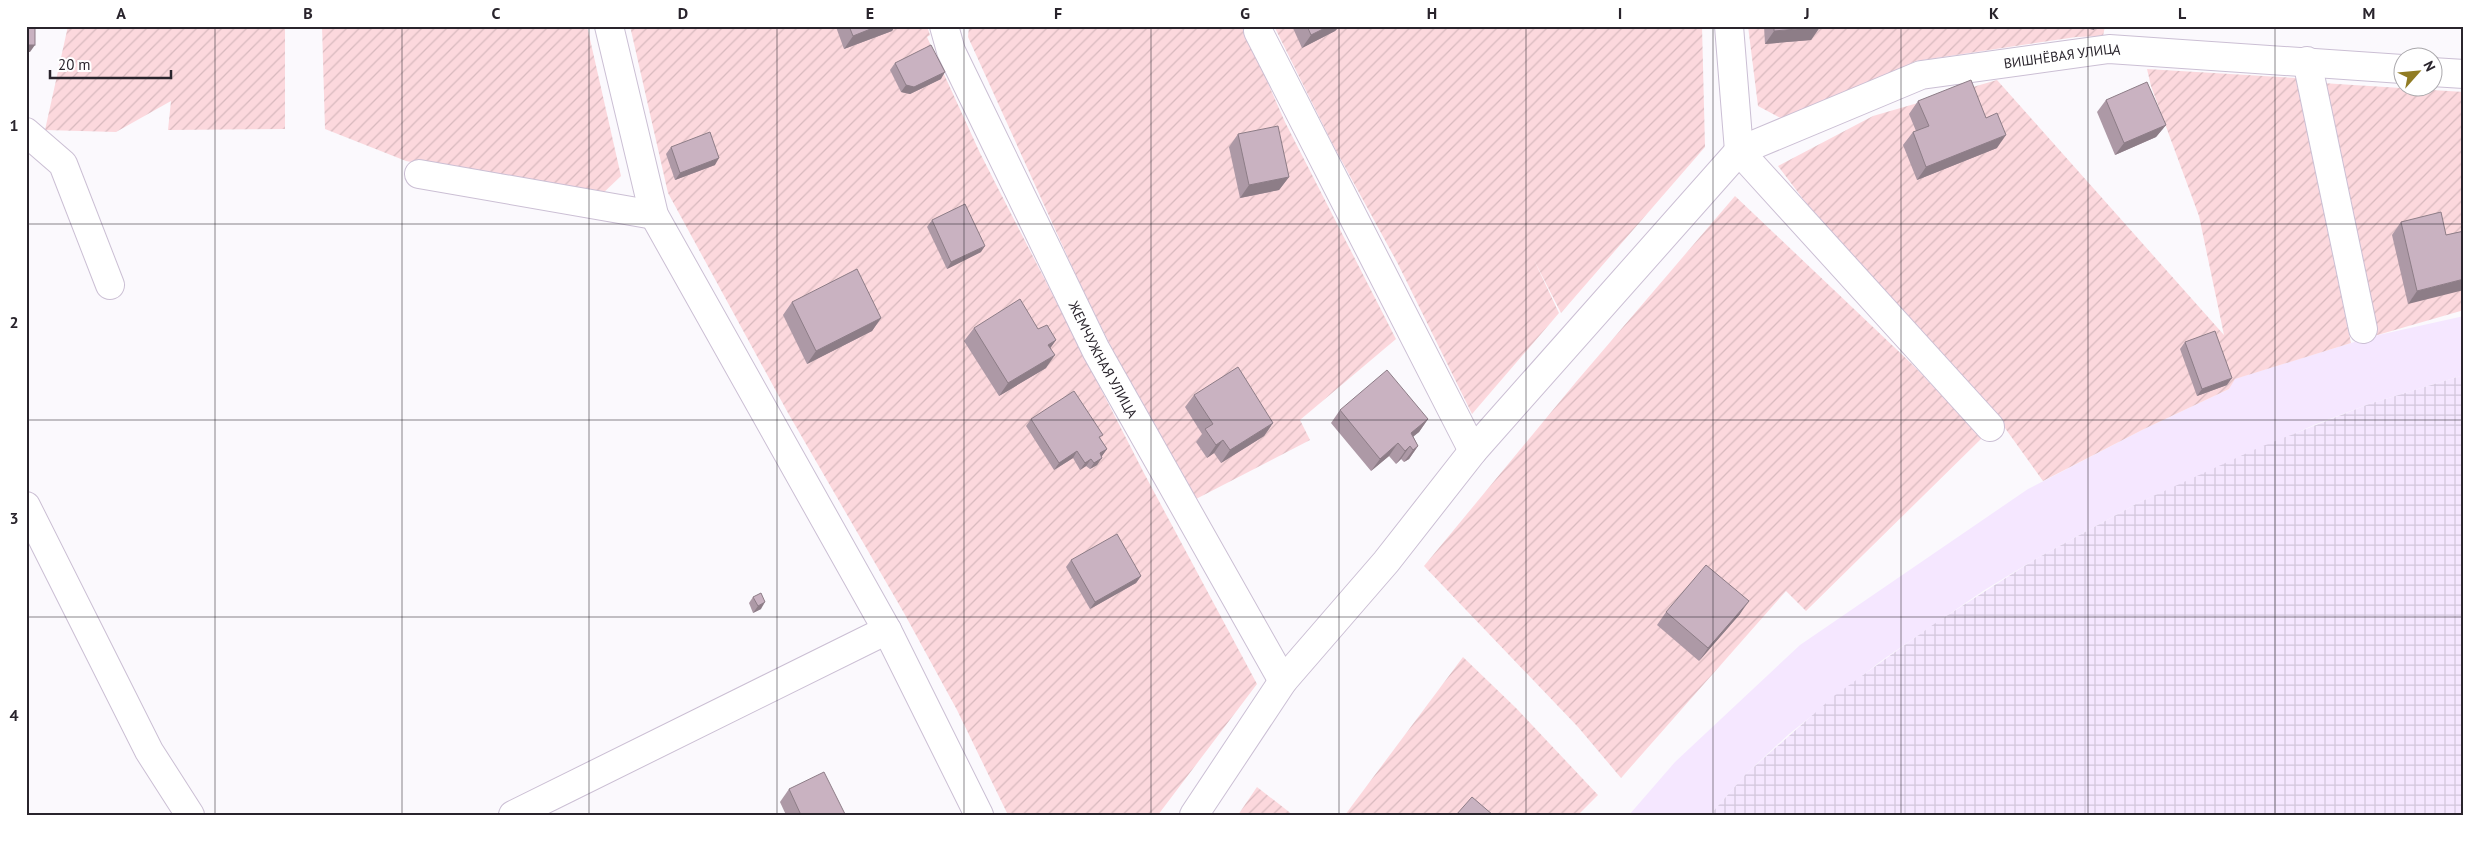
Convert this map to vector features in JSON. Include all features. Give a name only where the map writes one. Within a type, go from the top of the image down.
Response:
[{"type":"street","points":[[609,26],[654,216],[888,630],[979,815]]},
{"type":"street","name":"ЖЕМЧУЖНАЯ УЛИЦА","points":[[944,26],[951,50],[1096,350],[1283,682]]},
{"type":"street","points":[[1729,26],[1738,151],[1990,427]]},
{"type":"street","points":[[1258,31],[1474,451]]},
{"type":"street","name":"ВИШНЁВАЯ УЛИЦА","points":[[1738,151],[1921,75],[2109,49],[2392,68]]},
{"type":"street","points":[[2307,61],[2363,329]]},
{"type":"street","points":[[2442,73],[2464,74]]},
{"type":"street","points":[[26,132],[63,164],[110,285]]},
{"type":"street","points":[[1194,815],[1283,682],[1386,562],[1474,451],[1738,151]]},
{"type":"street","points":[[419,174],[654,216]]},
{"type":"street","points":[[26,506],[149,751],[190,815]]},
{"type":"street","points":[[513,815],[888,630]]},
{"type":"shaded area","points":[[68,26],[285,26],[285,129],[168,130],[171,101],[116,132],[45,130]]},
{"type":"shaded area","points":[[322,26],[587,26],[621,176],[600,196],[406,161],[325,129]]},
{"type":"shaded area","points":[[630,26],[927,26],[930,35],[927,37],[980,153],[1145,475],[1257,684],[1158,815],[1008,815],[957,710],[904,613],[788,413],[668,193]]},
{"type":"shaded area","points":[[969,26],[1243,26],[1285,122],[1396,339],[1300,420],[1310,440],[1196,499],[1134,393],[1079,282],[968,37]]},
{"type":"shaded area","points":[[1274,26],[1702,26],[1705,147],[1561,313],[1534,260],[1559,313],[1472,414],[1398,264],[1333,145]]},
{"type":"shaded area","points":[[1748,26],[2105,26],[2103,36],[2076,37],[1916,61],[1786,121],[1758,106]]},
{"type":"shaded area","points":[[2147,69],[2296,78],[2351,343],[2235,379],[2229,389],[2144,429],[2043,481],[1987,403],[1822,224],[1778,166],[1873,116],[1997,80],[2224,335],[2199,216],[2151,86]]},
{"type":"shaded area","points":[[2322,83],[2392,87],[2392,98],[2442,98],[2442,91],[2464,92],[2464,310],[2374,336]]},
{"type":"shaded area","points":[[1735,196],[1913,365],[1982,438],[1806,611],[1786,591],[1621,778],[1578,727],[1424,566],[1576,382]]},
{"type":"shaded area","points":[[2464,316],[2464,375],[2369,404],[2314,425],[2138,503],[2034,560],[1983,591],[1881,661],[1789,734],[1746,774],[1710,815],[1629,815],[1675,762],[1800,645],[2028,489],[2144,429],[2229,389],[2234,379],[2374,336]]},
{"type":"shaded area","points":[[2464,375],[2464,815],[1710,815],[1746,774],[1834,696],[1934,624],[2034,560],[2138,503],[2258,448],[2369,404]]},
{"type":"shaded area","points":[[1463,657],[1516,708],[1598,795],[1578,815],[1345,815]]},
{"type":"shaded area","points":[[1257,787],[1293,815],[1238,815]]},
{"type":"building","points":[[26,26],[35,26],[35,45],[26,45]]},
{"type":"building","points":[[849,26],[878,26],[853,36]]},
{"type":"building","points":[[1307,26],[1329,26],[1311,35]]},
{"type":"building","points":[[1774,26],[1820,26],[1820,27],[1774,31]]},
{"type":"building","points":[[931,45],[945,72],[914,87],[906,85],[895,63]]},
{"type":"building","points":[[1971,80],[1986,118],[1997,113],[2006,135],[1926,167],[1913,132],[1929,126],[1918,101]]},
{"type":"building","points":[[2147,82],[2166,125],[2124,143],[2106,100]]},
{"type":"building","points":[[1278,126],[1289,177],[1249,185],[1238,134]]},
{"type":"building","points":[[710,132],[719,158],[680,173],[671,147]]},
{"type":"building","points":[[965,204],[985,246],[951,262],[932,220]]},
{"type":"building","points":[[2441,212],[2446,235],[2464,231],[2464,279],[2417,291],[2401,222]]},
{"type":"building","points":[[857,269],[881,318],[816,351],[792,302]]},
{"type":"building","points":[[1020,299],[1038,329],[1047,325],[1056,340],[1048,345],[1055,355],[1008,383],[974,328]]},
{"type":"building","points":[[2215,331],[2232,378],[2202,389],[2185,342]]},
{"type":"building","points":[[1238,367],[1273,423],[1230,450],[1223,440],[1216,445],[1205,429],[1213,424],[1194,395]]},
{"type":"building","points":[[1387,370],[1428,419],[1411,433],[1418,446],[1413,450],[1410,446],[1405,451],[1398,443],[1380,459],[1340,410]]},
{"type":"building","points":[[1074,391],[1103,435],[1099,437],[1107,449],[1100,453],[1102,458],[1094,463],[1091,459],[1085,463],[1077,451],[1059,463],[1031,419]]},
{"type":"building","points":[[1117,534],[1141,576],[1095,602],[1071,560]]},
{"type":"building","points":[[1706,565],[1749,601],[1708,648],[1666,612]]},
{"type":"building","points":[[761,593],[765,602],[758,606],[753,597]]},
{"type":"building","points":[[824,772],[845,814],[801,815],[789,789]]},
{"type":"building","points":[[1472,797],[1493,815],[1456,815]]}]
